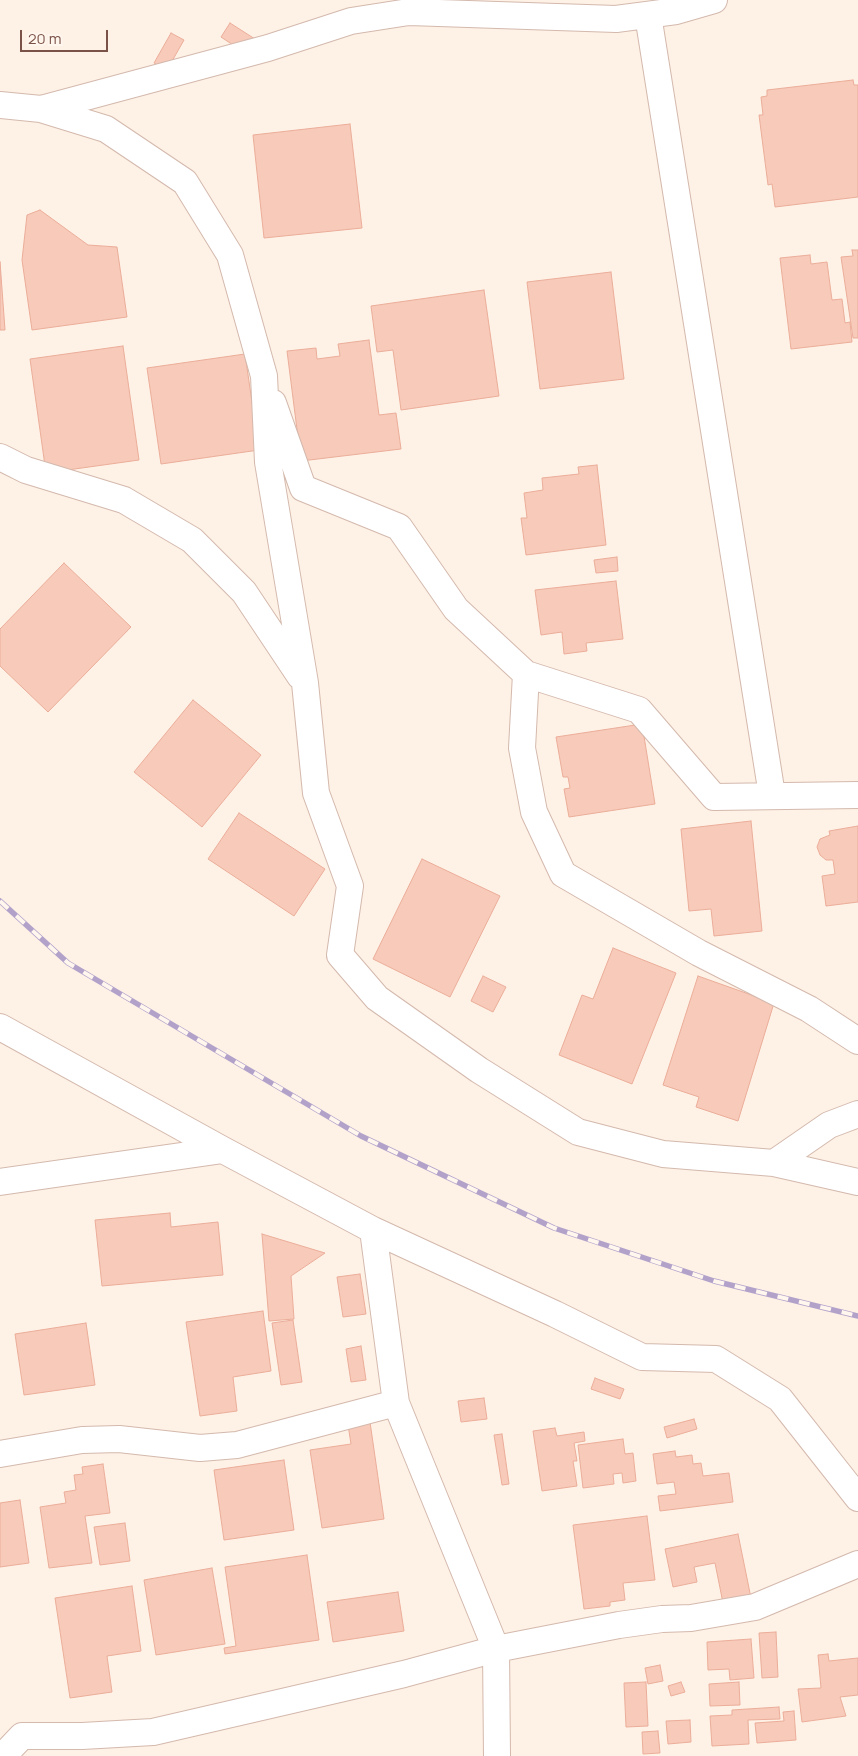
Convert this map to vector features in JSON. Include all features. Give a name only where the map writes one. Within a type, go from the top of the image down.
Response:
[{"type":"street","points":[[41,109],[268,48],[351,22],[400,14],[469,13],[616,19],[676,11],[714,0]]},
{"type":"street","points":[[648,15],[772,795]]},
{"type":"street","points":[[0,105],[41,109],[106,129],[185,182],[230,255],[264,376],[303,488],[399,527],[456,609],[526,674],[639,710],[714,797],[858,795]]},
{"type":"street","points":[[264,376],[268,462],[305,683],[316,793],[350,886],[340,954],[377,998],[478,1070],[578,1132],[663,1154],[774,1163],[858,1182]]},
{"type":"street","points":[[0,457],[26,470],[124,500],[192,540],[244,592],[305,683]]},
{"type":"street","points":[[526,674],[522,748],[534,812],[564,874],[699,953],[809,1009],[858,1041]]},
{"type":"street","points":[[0,1027],[373,1230],[556,1314],[642,1357],[716,1359],[780,1398],[858,1498]]},
{"type":"street","points":[[774,1163],[829,1125],[858,1114]]},
{"type":"street","points":[[0,1182],[223,1150]]},
{"type":"street","points":[[373,1230],[396,1403],[496,1649],[497,1756]]},
{"type":"street","points":[[0,1454],[82,1440],[110,1439],[200,1448],[237,1445],[396,1403]]},
{"type":"street","points":[[3,1756],[22,1736],[82,1736],[153,1732],[404,1674],[496,1649],[619,1625],[662,1619],[691,1618],[754,1607],[858,1564]]},
{"type":"building","points":[[230,23],[255,39],[245,53],[221,37]]},
{"type":"building","points":[[171,33],[184,40],[167,70],[154,63]]},
{"type":"building","points":[[853,80],[854,85],[858,85],[858,197],[775,207],[772,184],[768,185],[759,115],[763,115],[761,97],[767,96],[767,90]]},
{"type":"building","points":[[350,124],[362,228],[264,238],[253,135]]},
{"type":"building","points":[[40,210],[88,245],[117,247],[127,317],[32,330],[22,260],[27,215]]},
{"type":"building","points":[[852,250],[858,250],[858,338],[853,338],[841,257],[853,256]]},
{"type":"building","points":[[810,255],[811,264],[827,262],[832,300],[842,299],[845,323],[850,322],[852,342],[791,349],[780,258]]},
{"type":"building","points":[[0,262],[5,330],[0,330]]},
{"type":"building","points":[[611,272],[624,379],[540,389],[527,282]]},
{"type":"building","points":[[484,290],[499,396],[401,410],[393,350],[377,352],[371,306]]},
{"type":"building","points":[[369,340],[379,415],[396,413],[401,449],[301,461],[287,351],[316,348],[317,359],[340,356],[338,344]]},
{"type":"building","points":[[123,346],[139,460],[46,473],[30,359]]},
{"type":"building","points":[[245,354],[259,450],[161,464],[147,368]]},
{"type":"building","points":[[597,465],[606,545],[526,555],[521,518],[527,518],[524,493],[543,490],[542,478],[579,474],[578,467]]},
{"type":"building","points":[[617,557],[618,571],[596,573],[594,560]]},
{"type":"building","points":[[64,563],[131,627],[48,712],[0,666],[0,629]]},
{"type":"building","points":[[616,581],[623,639],[586,643],[587,651],[564,654],[562,632],[541,635],[535,590]]},
{"type":"building","points":[[193,700],[261,755],[202,827],[134,772]]},
{"type":"building","points":[[642,724],[655,804],[569,817],[564,789],[570,788],[568,777],[563,777],[556,737]]},
{"type":"building","points":[[239,813],[325,869],[294,916],[208,859]]},
{"type":"building","points":[[751,821],[762,931],[714,936],[711,909],[689,911],[681,829]]},
{"type":"building","points":[[858,826],[858,902],[826,906],[822,876],[835,874],[833,860],[826,860],[820,855],[817,847],[820,839],[830,835],[829,831]]},
{"type":"building","points":[[422,859],[500,896],[450,997],[373,959]]},
{"type":"building","points":[[613,948],[676,973],[632,1084],[559,1055],[582,995],[593,999]]},
{"type":"building","points":[[483,976],[506,987],[493,1012],[471,1001]]},
{"type":"building","points":[[698,976],[774,1003],[738,1121],[696,1107],[699,1097],[663,1085]]},
{"type":"building","points":[[170,1213],[171,1227],[218,1222],[223,1275],[102,1286],[95,1220]]},
{"type":"building","points":[[262,1234],[325,1253],[291,1276],[294,1319],[269,1321]]},
{"type":"building","points":[[360,1274],[366,1314],[343,1317],[337,1277]]},
{"type":"building","points":[[263,1311],[271,1371],[233,1377],[237,1411],[200,1416],[186,1322]]},
{"type":"building","points":[[293,1320],[302,1382],[281,1385],[272,1323]]},
{"type":"building","points":[[86,1323],[95,1385],[24,1395],[15,1334]]},
{"type":"building","points":[[361,1346],[366,1380],[351,1382],[346,1349]]},
{"type":"building","points":[[595,1378],[624,1389],[620,1399],[591,1389]]},
{"type":"building","points":[[484,1398],[487,1419],[461,1422],[458,1401]]},
{"type":"building","points":[[694,1419],[697,1429],[667,1438],[664,1427]]},
{"type":"building","points":[[370,1422],[384,1519],[322,1528],[310,1450],[351,1444],[348,1425]]},
{"type":"building","points":[[555,1428],[557,1436],[584,1432],[585,1441],[574,1443],[577,1461],[573,1461],[577,1486],[542,1491],[533,1431]]},
{"type":"building","points":[[502,1434],[509,1484],[502,1485],[494,1435]]},
{"type":"building","points":[[623,1439],[625,1454],[633,1453],[636,1481],[623,1483],[622,1473],[613,1474],[614,1484],[583,1488],[578,1445]]},
{"type":"building","points":[[675,1451],[676,1457],[692,1455],[693,1464],[701,1463],[703,1476],[729,1473],[733,1502],[660,1511],[658,1496],[676,1494],[674,1482],[657,1484],[653,1454]]},
{"type":"building","points":[[284,1460],[294,1530],[224,1540],[214,1470]]},
{"type":"building","points":[[103,1464],[110,1513],[85,1516],[92,1563],[49,1568],[40,1507],[66,1503],[64,1492],[76,1490],[74,1475],[83,1474],[82,1467]]},
{"type":"building","points":[[20,1500],[29,1563],[0,1567],[0,1503]]},
{"type":"building","points":[[647,1516],[655,1580],[623,1583],[625,1600],[610,1602],[610,1606],[584,1609],[573,1525]]},
{"type":"building","points":[[125,1523],[130,1561],[100,1565],[94,1527]]},
{"type":"building","points":[[738,1534],[751,1598],[723,1603],[715,1563],[694,1567],[697,1582],[673,1587],[665,1549]]},
{"type":"building","points":[[307,1555],[319,1640],[225,1654],[224,1648],[236,1646],[225,1567]]},
{"type":"building","points":[[212,1568],[225,1644],[156,1655],[144,1580]]},
{"type":"building","points":[[132,1586],[141,1651],[107,1656],[112,1692],[70,1698],[55,1598]]},
{"type":"building","points":[[398,1592],[404,1631],[333,1642],[327,1602]]},
{"type":"building","points":[[776,1632],[778,1677],[762,1678],[759,1633]]},
{"type":"building","points":[[751,1639],[754,1678],[730,1680],[729,1669],[708,1670],[707,1642]]},
{"type":"building","points":[[828,1654],[829,1661],[858,1658],[858,1695],[840,1697],[846,1716],[802,1722],[798,1689],[821,1688],[818,1655]]},
{"type":"building","points":[[660,1665],[663,1681],[648,1684],[645,1668]]},
{"type":"building","points":[[646,1682],[648,1726],[626,1727],[624,1683]]},
{"type":"building","points":[[681,1682],[685,1692],[671,1696],[668,1686]]},
{"type":"building","points":[[739,1682],[740,1705],[710,1706],[709,1684]]},
{"type":"building","points":[[779,1707],[780,1719],[748,1720],[749,1744],[712,1746],[710,1716],[732,1715],[732,1710]]},
{"type":"building","points":[[794,1711],[796,1740],[757,1743],[755,1723],[784,1721],[783,1712]]},
{"type":"building","points":[[690,1720],[691,1742],[668,1744],[666,1721]]},
{"type":"building","points":[[658,1731],[660,1753],[643,1754],[642,1732]]},
{"type":"railway","points":[[0,901],[68,963],[361,1136],[554,1228],[714,1281],[858,1316]]}]
